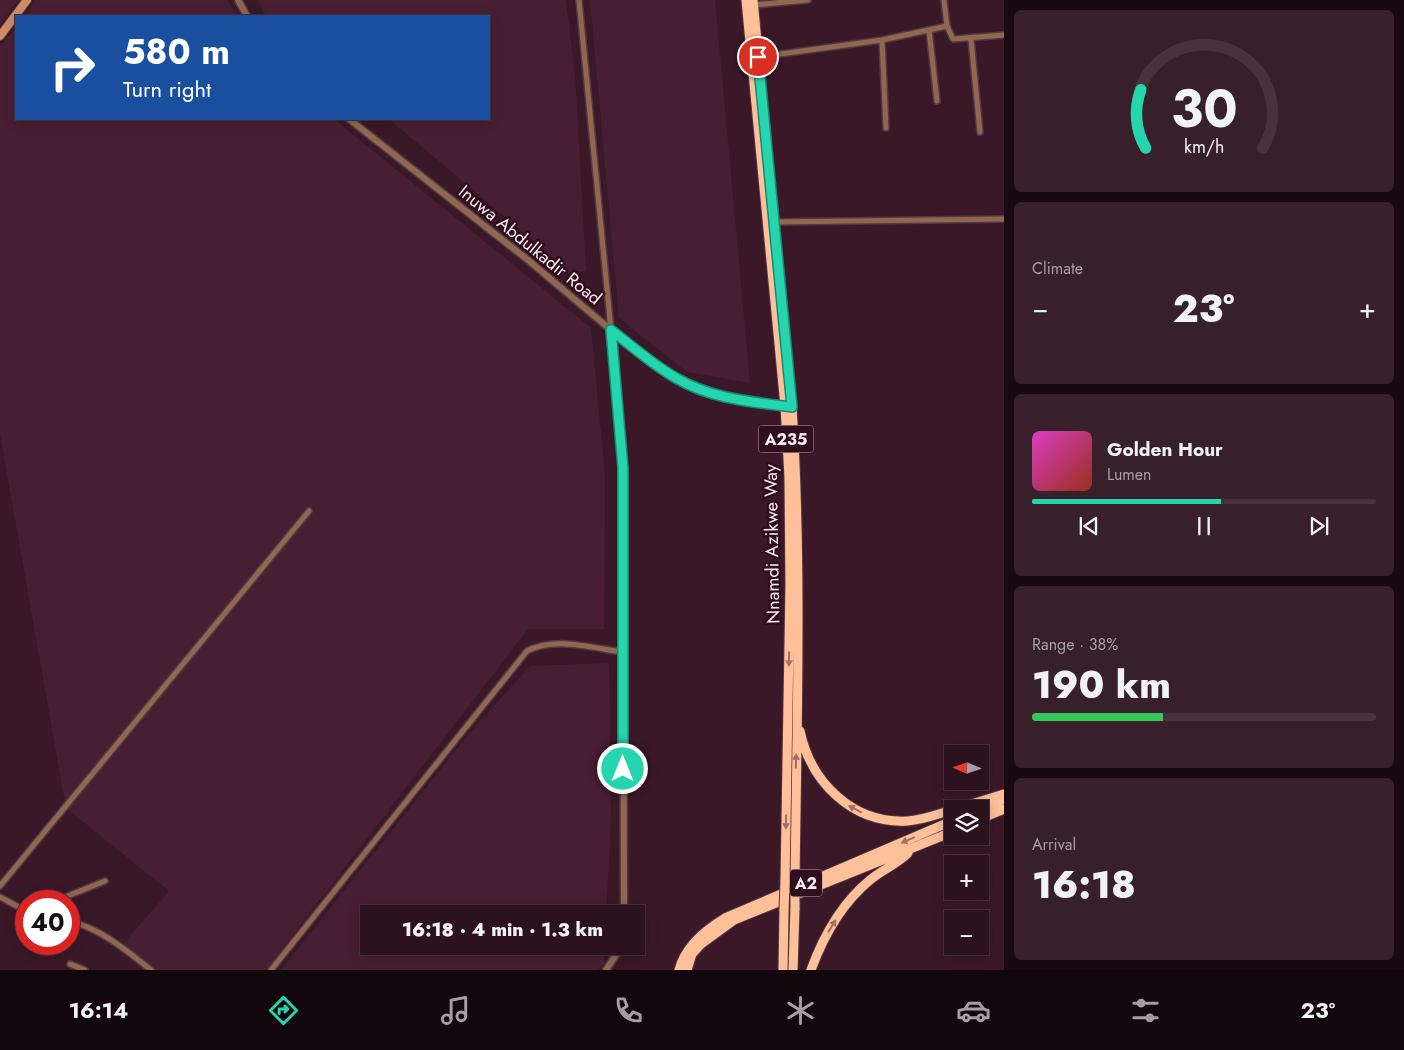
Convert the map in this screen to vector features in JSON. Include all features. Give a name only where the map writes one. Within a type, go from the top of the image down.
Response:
[{"type":"highway","name":"Nnamdi Azikwe Way","points":[[751,2],[774,222],[797,501],[797,715],[793,970]]},
{"type":"highway","name":"Nnamdi Azikwe Way","points":[[751,2],[789,407],[790,586],[783,970]]},
{"type":"highway","points":[[797,715],[803,744],[813,768],[826,786],[849,806],[874,817],[897,821],[919,820],[944,812]]},
{"type":"highway","points":[[984,800],[1004,794]]},
{"type":"highway","points":[[989,805],[1004,799]]},
{"type":"highway","points":[[989,816],[1004,809]]},
{"type":"highway","name":"A2","points":[[679,970],[682,960],[695,941],[725,918],[944,824]]},
{"type":"highway","name":"A2","points":[[811,970],[824,938],[850,900],[869,881],[910,851],[944,836]]},
{"type":"highway","points":[[687,970],[692,954],[701,944],[734,920],[882,859],[910,851]]},
{"type":"highway","points":[[778,970],[784,946]]},
{"type":"main road","points":[[16,15],[27,0]]},
{"type":"main road","points":[[0,36],[15,16]]},
{"type":"street","points":[[238,0],[246,15]]},
{"type":"street","points":[[579,0],[623,468],[624,905]]},
{"type":"street","points":[[751,2],[808,0]]},
{"type":"street","points":[[944,0],[947,26],[952,39],[1004,35]]},
{"type":"street","points":[[758,57],[882,40],[947,26]]},
{"type":"street","points":[[929,30],[937,102]]},
{"type":"street","points":[[971,38],[980,132]]},
{"type":"street","points":[[882,40],[886,128]]},
{"type":"street","name":"Inuwa Abdulkadir Road","points":[[350,120],[528,260],[611,330],[676,378],[706,392],[789,407]]},
{"type":"street","points":[[774,222],[1004,219]]},
{"type":"street","points":[[0,886],[309,511]]},
{"type":"street","points":[[271,970],[527,651],[538,645],[553,643],[623,652]]},
{"type":"street","points":[[80,891],[105,881]]},
{"type":"street","points":[[0,898],[15,905]]},
{"type":"street","points":[[80,923],[87,925],[123,948],[151,970]]},
{"type":"street","points":[[606,970],[618,955]]},
{"type":"street","points":[[70,964],[85,970]]},
{"type":"shaded area","points":[[0,0],[19,0],[0,25]]},
{"type":"shaded area","points":[[35,0],[228,0],[236,15],[26,15]]},
{"type":"shaded area","points":[[258,0],[566,0],[575,75],[586,271],[570,272],[390,120],[490,120],[490,15],[268,15],[263,12]]},
{"type":"shaded area","points":[[590,0],[715,0],[750,383],[687,372],[619,318]]},
{"type":"shaded area","points":[[15,28],[15,120],[335,120],[591,328],[605,476],[604,629],[528,629],[266,970],[156,970],[123,944],[169,891],[66,808],[0,434],[0,46]]},
{"type":"shaded area","points":[[609,663],[611,820],[606,905],[360,905],[360,955],[604,955],[604,964],[598,970],[281,970],[467,736],[530,666]]},
{"type":"route","points":[[623,769],[623,468],[611,330],[676,378],[706,392],[760,403],[792,407],[758,57]]}]
